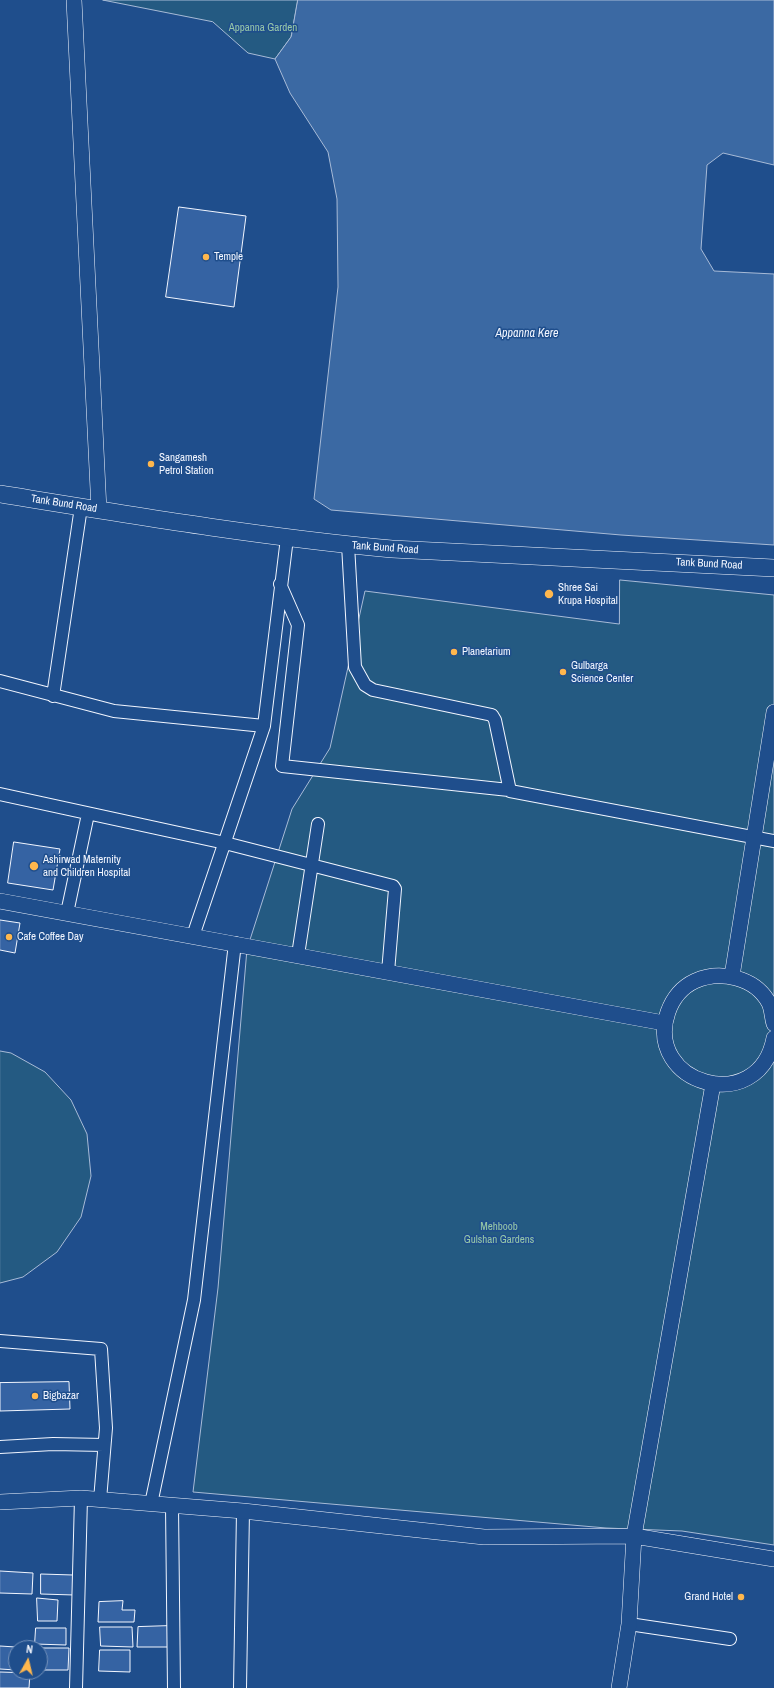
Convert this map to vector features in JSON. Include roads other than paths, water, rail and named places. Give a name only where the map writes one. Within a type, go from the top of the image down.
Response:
[{"type":"main road","name":"Tank Bund Road","points":[[0,494],[287,538],[348,545],[392,549],[774,568]]},
{"type":"street","points":[[74,0],[99,510]]},
{"type":"street","points":[[53,696],[81,507]]},
{"type":"street","points":[[193,936],[264,726],[280,584],[287,538]]},
{"type":"street","points":[[348,545],[355,667],[365,685],[373,690],[492,715],[495,720],[509,790]]},
{"type":"street","points":[[280,584],[298,625],[282,766],[509,790],[774,841]]},
{"type":"street","points":[[0,681],[114,711],[264,726]]},
{"type":"street","points":[[732,976],[774,712]]},
{"type":"street","points":[[0,794],[225,844],[395,888],[388,972]]},
{"type":"street","points":[[67,913],[88,814]]},
{"type":"street","points":[[298,955],[318,824]]},
{"type":"street","points":[[0,901],[664,1023]]},
{"type":"street","points":[[151,1504],[194,1300],[235,943]]},
{"type":"street","points":[[774,1024],[768,1003],[755,987],[732,976],[707,976],[687,985],[672,1001],[664,1023],[666,1047],[682,1071],[703,1083],[729,1085],[754,1074],[762,1067],[772,1050],[774,1038]]},
{"type":"street","points":[[619,1688],[629,1624],[634,1536],[713,1084]]},
{"type":"street","points":[[0,1341],[101,1349],[106,1416],[100,1500]]},
{"type":"street","points":[[0,1447],[53,1444],[104,1445]]},
{"type":"street","points":[[0,1502],[81,1498],[243,1511],[484,1537],[634,1536],[774,1559]]},
{"type":"street","points":[[76,1688],[81,1498]]},
{"type":"street","points":[[172,1506],[174,1688]]},
{"type":"street","points":[[240,1688],[243,1511]]},
{"type":"street","points":[[629,1624],[730,1639]]},
{"type":"water","name":"Appanna Kere","points":[[298,0],[774,0],[774,165],[723,153],[707,165],[701,249],[714,271],[774,274],[774,545],[621,535],[331,510],[314,499],[338,287],[337,199],[328,152],[290,93],[275,59],[291,37]]},
{"type":"place","name":"Temple","points":[[206,257]]},
{"type":"place","name":"Sangamesh Petrol Station","points":[[151,464]]},
{"type":"place","name":"Shree Sai Krupa Hospital","points":[[549,594]]},
{"type":"place","name":"Planetarium","points":[[454,652]]},
{"type":"place","name":"Gulbarga Science Center","points":[[563,672]]},
{"type":"place","name":"Ashirwad Maternity and Children Hospital","points":[[34,866]]},
{"type":"place","name":"Cafe Coffee Day","points":[[9,937]]},
{"type":"place","name":"Bigbazar","points":[[35,1396]]},
{"type":"place","name":"Grand Hotel","points":[[741,1597]]},
{"type":"park label","name":"Appanna Garden","points":[[263,28]]},
{"type":"park label","name":"Mehboob Gulshan Gardens","points":[[499,1233]]}]
